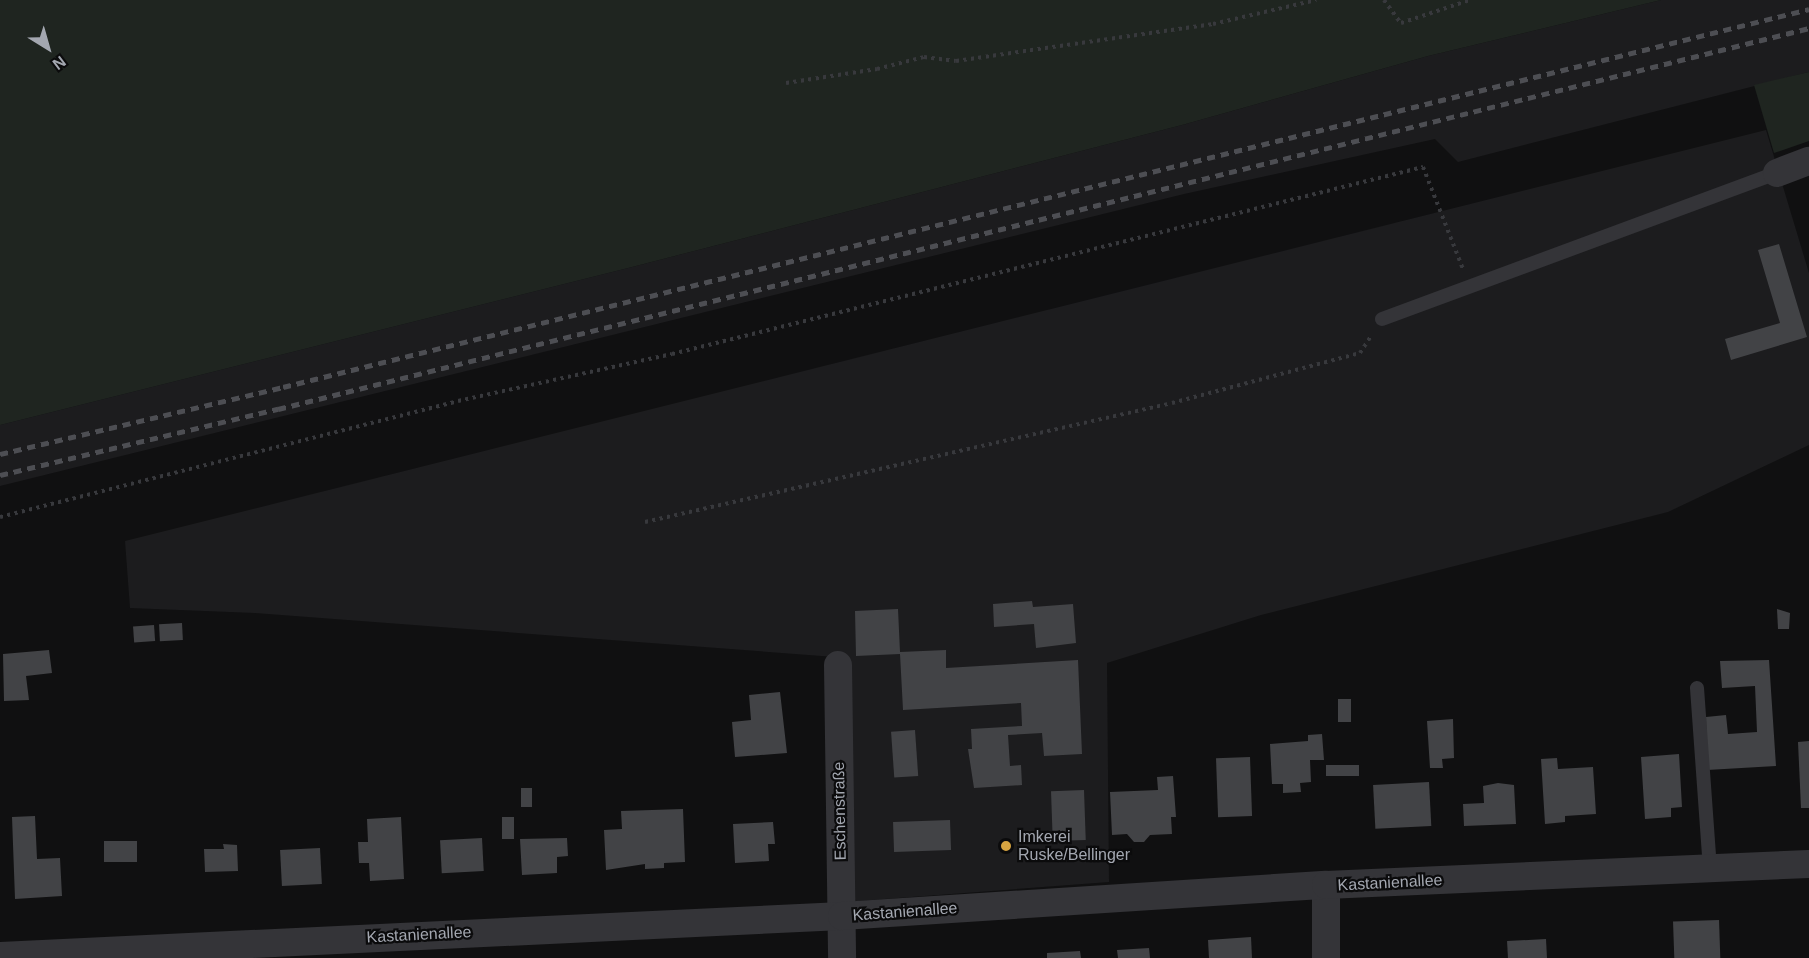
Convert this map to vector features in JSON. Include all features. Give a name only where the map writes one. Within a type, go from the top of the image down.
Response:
[{"type":"street","points":[[1777,173],[1809,161]]},
{"type":"street","name":"Eschenstraße","points":[[838,665],[842,958]]},
{"type":"street","name":"Kastanienallee","points":[[0,956],[333,948],[1326,885],[1809,864]]},
{"type":"street","points":[[1326,885],[1326,958]]},
{"type":"lane","points":[[1382,319],[1777,173]]},
{"type":"lane","points":[[1697,688],[1710,868]]},
{"type":"path","points":[[786,83],[877,69],[924,57],[956,60],[1213,24],[1317,0]]},
{"type":"path","points":[[1384,0],[1401,23],[1470,0]]},
{"type":"path","points":[[0,517],[458,400],[672,354],[1423,167],[1469,287]]},
{"type":"path","points":[[645,522],[1161,405],[1360,353],[1382,319]]},
{"type":"shaded area","points":[[0,0],[1661,0],[1428,56],[1182,125],[632,267],[0,425]]},
{"type":"shaded area","points":[[1661,0],[1809,0],[1809,72],[1458,162],[1435,139],[1184,194],[0,486],[0,425],[632,267],[1182,125],[1428,56]]},
{"type":"shaded area","points":[[1809,72],[1809,141],[1774,153],[1754,85]]},
{"type":"shaded area","points":[[1766,130],[1809,273],[1809,445],[1668,512],[1261,615],[1107,663],[1109,882],[845,902],[835,657],[255,613],[130,608],[125,541]]},
{"type":"building","points":[[1779,244],[1807,337],[1731,360],[1725,339],[1780,323],[1758,250]]},
{"type":"building","points":[[1032,601],[1033,607],[1073,604],[1076,643],[1036,648],[1034,624],[994,627],[993,604]]},
{"type":"building","points":[[898,609],[900,652],[946,650],[946,668],[1078,660],[1082,754],[1044,756],[1042,733],[1008,735],[1010,766],[1021,765],[1022,785],[974,788],[968,749],[972,749],[971,729],[1022,726],[1021,703],[903,710],[900,654],[856,656],[855,611]]},
{"type":"building","points":[[1777,609],[1790,613],[1789,629],[1778,629]]},
{"type":"building","points":[[182,623],[183,640],[160,641],[159,624]]},
{"type":"building","points":[[154,625],[155,641],[134,642],[133,626]]},
{"type":"building","points":[[49,650],[52,673],[26,676],[29,700],[4,701],[3,654]]},
{"type":"building","points":[[1769,660],[1776,766],[1707,770],[1706,717],[1726,715],[1728,734],[1757,732],[1755,686],[1722,688],[1720,661]]},
{"type":"building","points":[[780,692],[787,753],[735,757],[732,722],[751,720],[749,695]]},
{"type":"building","points":[[1338,699],[1351,699],[1351,722],[1338,722]]},
{"type":"building","points":[[1453,719],[1454,758],[1442,759],[1443,768],[1430,768],[1427,721]]},
{"type":"building","points":[[915,730],[918,776],[894,778],[891,732]]},
{"type":"building","points":[[1322,734],[1324,760],[1310,760],[1311,782],[1300,783],[1301,792],[1283,793],[1283,784],[1272,784],[1270,744],[1308,741],[1308,735]]},
{"type":"building","points":[[1809,741],[1809,808],[1801,808],[1798,742]]},
{"type":"building","points":[[1679,754],[1682,807],[1671,808],[1671,817],[1645,819],[1641,757]]},
{"type":"building","points":[[1250,757],[1252,816],[1218,817],[1216,758]]},
{"type":"building","points":[[1557,758],[1558,769],[1593,767],[1596,814],[1565,816],[1565,822],[1545,824],[1541,759]]},
{"type":"building","points":[[1326,765],[1359,765],[1359,776],[1326,776]]},
{"type":"building","points":[[1173,776],[1176,817],[1171,817],[1172,834],[1150,835],[1144,842],[1134,842],[1127,834],[1112,835],[1110,792],[1158,790],[1157,777]]},
{"type":"building","points":[[1429,782],[1431,826],[1375,829],[1373,785]]},
{"type":"building","points":[[1498,783],[1514,785],[1516,824],[1464,826],[1463,804],[1484,803],[1483,786]]},
{"type":"building","points":[[521,788],[532,788],[532,807],[521,807]]},
{"type":"building","points":[[1084,790],[1086,840],[1053,841],[1051,791]]},
{"type":"building","points":[[683,809],[685,862],[664,863],[664,868],[645,869],[645,864],[606,870],[604,830],[622,829],[621,811]]},
{"type":"building","points":[[35,816],[37,859],[60,858],[62,896],[15,899],[12,817]]},
{"type":"building","points":[[401,817],[404,879],[370,881],[369,863],[359,863],[358,842],[368,842],[367,819]]},
{"type":"building","points":[[502,817],[514,817],[514,839],[502,839]]},
{"type":"building","points":[[950,820],[951,850],[894,852],[893,822]]},
{"type":"building","points":[[773,822],[775,844],[768,844],[769,861],[735,863],[733,824]]},
{"type":"building","points":[[482,838],[484,871],[442,873],[440,840]]},
{"type":"building","points":[[567,838],[568,856],[557,857],[557,873],[522,875],[520,839]]},
{"type":"building","points":[[104,841],[137,841],[137,862],[104,862]]},
{"type":"building","points":[[223,844],[237,845],[238,871],[205,872],[204,849],[224,849]]},
{"type":"building","points":[[320,848],[322,884],[282,886],[280,850]]},
{"type":"building","points":[[1719,920],[1720,958],[1674,958],[1673,922]]},
{"type":"building","points":[[1251,937],[1252,958],[1209,958],[1208,940]]},
{"type":"building","points":[[1546,939],[1547,958],[1508,958],[1507,941]]},
{"type":"building","points":[[1149,948],[1150,958],[1118,958],[1117,950]]},
{"type":"building","points":[[1080,951],[1081,958],[1047,958],[1047,953]]},
{"type":"railway","points":[[0,454],[283,387],[1809,9]]},
{"type":"railway","points":[[0,475],[278,409],[1809,28]]},
{"type":"place","name":"Imkerei Ruske/Bellinger","points":[[1006,846]]}]
